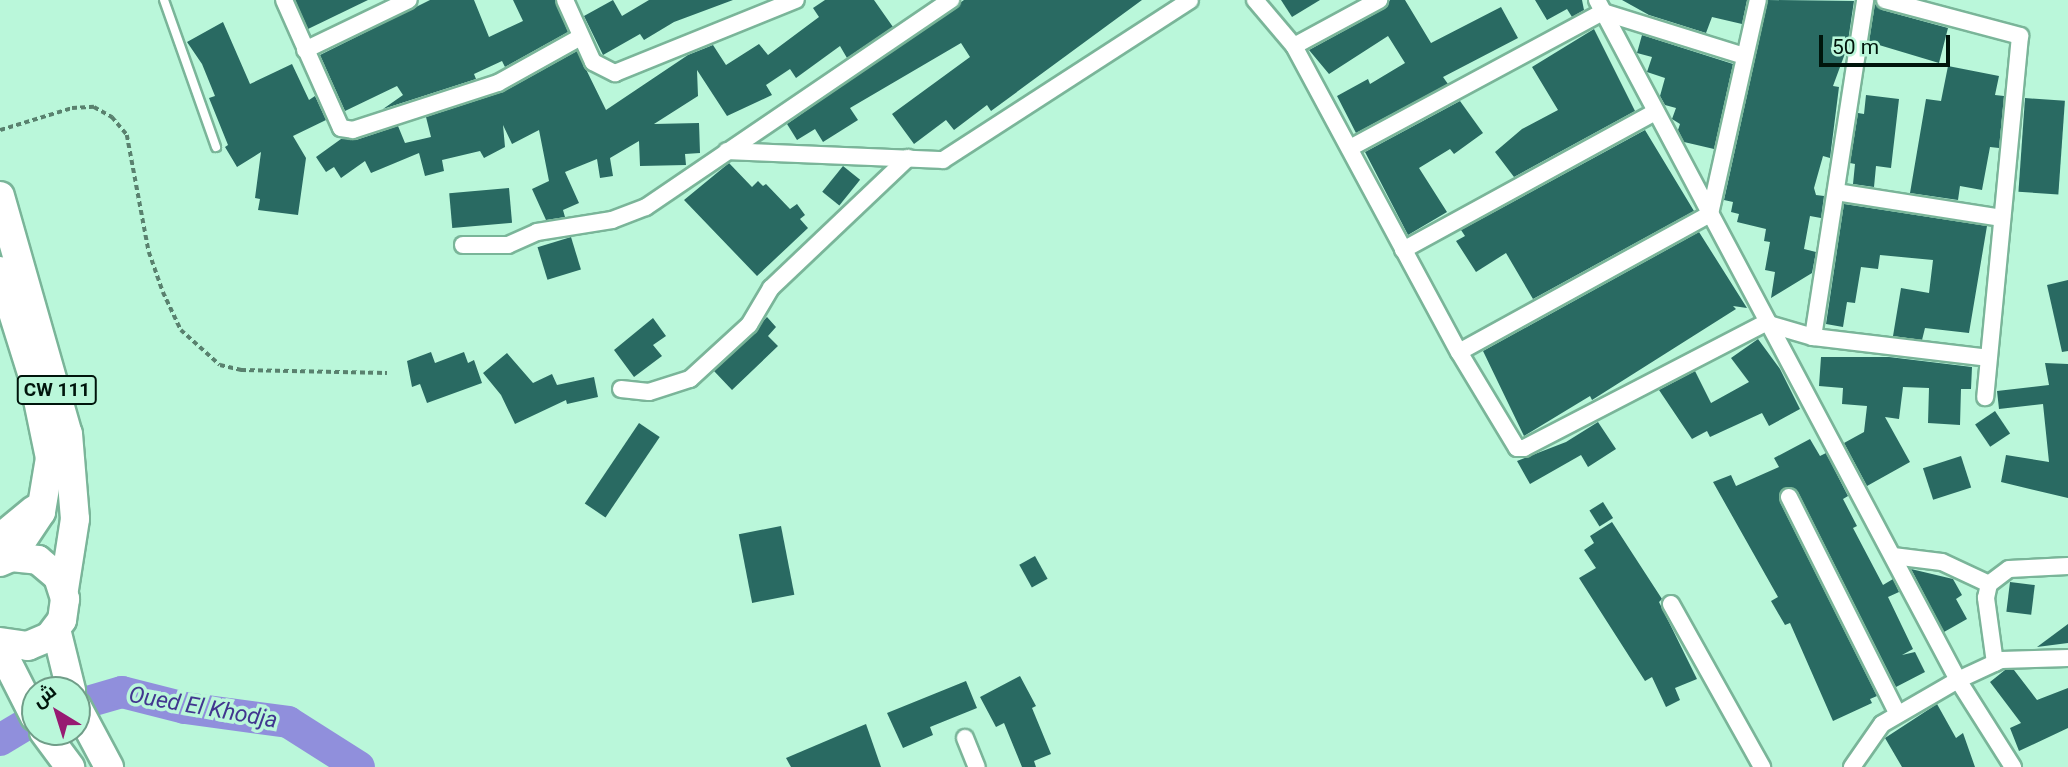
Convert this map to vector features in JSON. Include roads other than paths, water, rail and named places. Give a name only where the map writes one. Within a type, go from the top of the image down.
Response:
[{"type":"highway","name":"CW 111","points":[[0,196],[68,434],[75,519],[64,589]]},
{"type":"highway","points":[[0,271],[48,440],[47,494],[33,528],[4,552]]},
{"type":"highway","points":[[4,552],[38,560],[50,567],[64,589],[65,610],[57,629],[68,676]]},
{"type":"highway","points":[[0,642],[28,646],[57,629]]},
{"type":"highway","points":[[0,648],[19,691]]},
{"type":"highway","points":[[91,735],[102,757]]},
{"type":"highway","points":[[54,746],[68,764]]},
{"type":"street","points":[[284,0],[341,128],[353,130],[498,83],[579,38]]},
{"type":"street","points":[[305,50],[409,0]]},
{"type":"street","points":[[565,0],[579,38],[600,69],[620,72],[796,0]]},
{"type":"street","points":[[463,245],[508,245],[537,232],[629,215],[663,198],[727,151],[951,0]]},
{"type":"street","points":[[727,151],[943,160],[1190,0]]},
{"type":"street","points":[[1255,0],[1294,46],[1459,352],[1520,450],[1765,323],[1813,337],[1989,358]]},
{"type":"street","points":[[1294,46],[1379,0]]},
{"type":"street","points":[[1459,352],[1710,214],[1758,0]]},
{"type":"street","points":[[1813,337],[1866,0]]},
{"type":"street","points":[[1885,0],[2020,36],[1985,397]]},
{"type":"street","points":[[1350,148],[1600,6],[1744,56]]},
{"type":"street","points":[[1600,6],[1765,323],[1958,680],[2013,767]]},
{"type":"street","points":[[1403,250],[1656,112]]},
{"type":"street","points":[[621,389],[649,392],[690,379],[749,325],[771,288],[908,159]]},
{"type":"street","points":[[1836,192],[2002,218]]},
{"type":"street","points":[[1789,497],[1896,713]]},
{"type":"street","points":[[1893,556],[1942,562],[1989,584]]},
{"type":"street","points":[[1995,663],[1986,598],[1989,584],[2009,569],[2068,566]]},
{"type":"street","points":[[1671,604],[1762,767]]},
{"type":"street","points":[[1852,767],[1871,736],[1896,713],[1958,680],[1995,663],[2068,658]]},
{"type":"street","points":[[965,738],[977,767]]},
{"type":"lane","points":[[164,0],[216,147]]},
{"type":"waterway","name":"Oued El Khodja","points":[[91,701],[122,692],[185,708],[288,722],[359,767]]},
{"type":"waterway","name":"Oued El Khodja","points":[[0,740],[21,727]]}]
